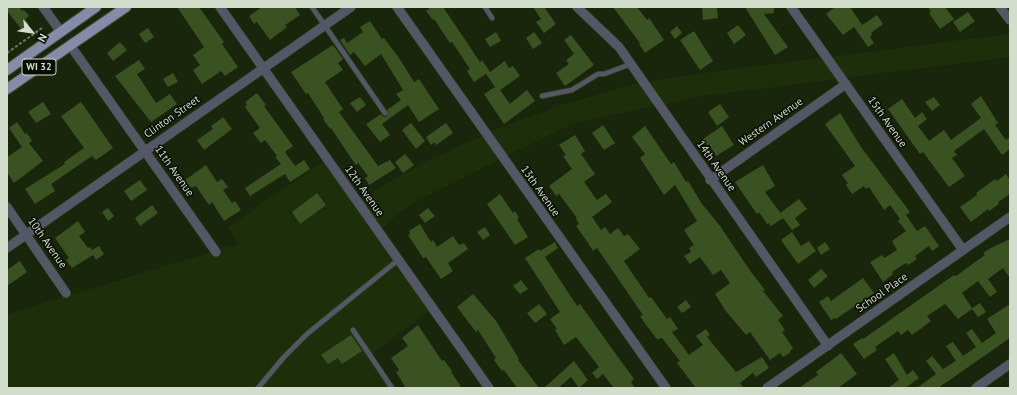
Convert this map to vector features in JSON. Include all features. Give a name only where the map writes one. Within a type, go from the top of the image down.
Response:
[{"type":"main road","name":"WI 32","points":[[7,70],[96,7]]},
{"type":"main road","name":"WI 32","points":[[7,89],[126,7]]},
{"type":"street","points":[[43,7],[61,32]]},
{"type":"street","name":"12th Avenue","points":[[220,7],[489,388]]},
{"type":"street","name":"Clinton Street","points":[[7,248],[351,7]]},
{"type":"street","name":"13th Avenue","points":[[397,7],[666,388]]},
{"type":"street","name":"14th Avenue","points":[[577,7],[619,47],[710,180],[828,346]]},
{"type":"street","name":"15th Avenue","points":[[792,7],[963,250]]},
{"type":"street","points":[[1000,7],[1010,20]]},
{"type":"street","name":"11th Avenue","points":[[70,45],[216,252]]},
{"type":"street","name":"Western Avenue","points":[[710,180],[846,84]]},
{"type":"street","name":"10th Avenue","points":[[7,207],[66,293]]},
{"type":"street","name":"School Place","points":[[767,388],[1010,217]]},
{"type":"street","points":[[976,388],[1010,364]]},
{"type":"lane","points":[[312,7],[385,113]]},
{"type":"lane","points":[[485,7],[492,18]]},
{"type":"lane","points":[[542,96],[572,90],[598,74],[604,74],[631,64]]},
{"type":"lane","points":[[258,388],[284,357],[307,334],[398,260]]},
{"type":"lane","points":[[353,330],[392,388]]},
{"type":"path","points":[[7,53],[42,28]]},
{"type":"shaded area","points":[[1010,34],[1010,57],[703,96],[587,120],[561,129],[424,197],[399,213],[378,231],[433,308],[370,356],[392,388],[7,388],[7,314],[238,244],[228,227],[327,159],[357,201],[425,162],[504,126],[558,106],[637,83],[740,68]]},
{"type":"building","points":[[7,7],[19,7],[22,11],[24,10],[29,16],[25,19],[29,24],[22,30],[7,11]]},
{"type":"building","points":[[177,7],[199,7],[224,42],[222,44],[238,67],[225,76],[221,71],[202,84],[193,70],[200,65],[193,55],[204,47]]},
{"type":"building","points":[[262,7],[295,7],[300,15],[285,25],[287,27],[270,40],[257,22],[254,24],[249,16]]},
{"type":"building","points":[[431,7],[443,7],[480,62],[482,60],[490,72],[505,61],[509,68],[513,66],[520,76],[500,90],[510,104],[527,90],[535,101],[504,124],[484,94],[495,87],[486,74],[474,82],[467,71],[470,69],[452,42],[450,43],[434,19],[433,20],[426,11]]},
{"type":"building","points":[[533,7],[544,7],[556,24],[544,33],[536,22],[541,19]]},
{"type":"building","points":[[613,7],[637,7],[647,20],[649,18],[664,40],[645,53],[639,44],[640,43]]},
{"type":"building","points":[[702,7],[717,7],[718,18],[703,20]]},
{"type":"building","points":[[745,7],[774,7],[774,13],[764,14],[788,47],[775,55]]},
{"type":"building","points":[[835,7],[850,7],[862,25],[877,15],[883,24],[871,33],[872,35],[870,37],[874,43],[868,47],[854,27],[843,35],[826,14]]},
{"type":"building","points":[[928,7],[945,7],[954,19],[940,29],[929,13],[931,12]]},
{"type":"building","points":[[968,12],[975,21],[960,32],[953,22]]},
{"type":"building","points":[[370,21],[382,39],[384,38],[399,58],[414,82],[419,79],[439,109],[419,122],[408,105],[382,124],[390,135],[380,142],[366,124],[381,114],[384,117],[387,116],[387,110],[401,100],[396,94],[403,90],[381,54],[365,66],[354,52],[350,55],[340,40],[344,38],[347,43],[363,32],[360,27]]},
{"type":"building","points":[[738,25],[746,35],[734,44],[727,33]]},
{"type":"building","points":[[677,26],[682,33],[675,39],[670,32]]},
{"type":"building","points":[[148,28],[154,37],[145,43],[139,34]]},
{"type":"building","points":[[694,31],[713,61],[700,70],[680,40]]},
{"type":"building","points":[[496,32],[501,41],[490,47],[485,39]]},
{"type":"building","points":[[534,32],[542,43],[533,49],[526,38]]},
{"type":"building","points":[[571,35],[594,65],[565,86],[556,73],[569,64],[566,60],[574,54],[564,40]]},
{"type":"building","points":[[120,42],[127,50],[113,61],[107,53]]},
{"type":"building","points":[[333,45],[343,59],[338,63],[343,70],[325,82],[343,109],[339,112],[378,166],[390,160],[396,168],[369,185],[365,178],[368,176],[358,163],[356,165],[331,128],[330,129],[323,119],[324,118],[308,93],[306,94],[291,72]]},
{"type":"building","points":[[139,60],[145,69],[137,74],[156,103],[170,94],[177,104],[151,122],[115,76]]},
{"type":"building","points":[[173,73],[178,82],[168,87],[163,79]]},
{"type":"building","points":[[257,93],[266,105],[264,106],[293,146],[285,152],[295,166],[304,160],[310,169],[290,182],[285,174],[250,196],[245,188],[281,164],[265,140],[261,143],[253,133],[260,128],[245,107],[247,105],[245,102]]},
{"type":"building","points":[[981,96],[998,123],[995,125],[1006,140],[1010,137],[1010,149],[1002,155],[984,129],[954,151],[957,155],[952,158],[965,176],[949,187],[923,152],[920,154],[888,109],[902,99],[915,118],[922,112],[927,119],[918,126],[929,141],[944,130],[951,140],[981,118],[971,104]]},
{"type":"building","points":[[360,97],[366,105],[357,112],[350,103]]},
{"type":"building","points":[[934,97],[940,105],[932,111],[925,102]]},
{"type":"building","points":[[43,102],[51,114],[36,123],[28,112]]},
{"type":"building","points":[[81,102],[113,148],[96,160],[92,156],[51,184],[55,191],[35,204],[25,189],[65,164],[64,162],[84,148],[61,116]]},
{"type":"building","points":[[720,104],[729,117],[717,126],[708,112]]},
{"type":"building","points":[[840,113],[861,147],[910,212],[906,215],[917,231],[925,226],[939,246],[932,251],[929,246],[915,256],[917,259],[908,265],[906,263],[892,272],[893,274],[883,282],[870,262],[882,255],[884,258],[897,250],[892,241],[906,231],[898,221],[900,219],[890,205],[884,210],[869,187],[866,189],[864,186],[852,194],[846,185],[848,183],[842,175],[855,166],[825,124]]},
{"type":"building","points":[[223,117],[232,129],[204,150],[197,140],[213,129],[211,126]]},
{"type":"building","points":[[17,122],[25,134],[27,133],[32,141],[29,143],[43,161],[14,183],[7,172],[7,157],[22,147],[9,128]]},
{"type":"building","points":[[411,123],[425,141],[416,149],[402,130]]},
{"type":"building","points":[[446,123],[453,133],[436,145],[435,142],[431,145],[426,137]]},
{"type":"building","points":[[603,125],[615,143],[604,150],[592,133]]},
{"type":"building","points":[[645,126],[671,164],[674,162],[686,182],[688,181],[702,204],[720,226],[765,290],[763,291],[783,316],[778,320],[785,330],[782,332],[793,348],[790,351],[791,352],[783,357],[780,353],[770,360],[750,332],[746,335],[725,310],[715,294],[730,283],[721,270],[713,275],[700,257],[690,264],[684,256],[691,252],[689,248],[694,245],[684,230],[697,221],[675,185],[664,195],[640,158],[645,154],[632,137]]},
{"type":"building","points":[[722,126],[734,145],[716,156],[709,144],[707,145],[703,139]]},
{"type":"building","points":[[575,135],[585,151],[581,154],[595,174],[584,182],[597,200],[606,194],[612,202],[592,217],[601,230],[605,227],[610,234],[618,228],[624,236],[628,234],[640,249],[624,261],[649,298],[651,297],[667,319],[670,317],[678,329],[672,332],[689,355],[703,345],[696,336],[706,329],[710,335],[707,337],[736,372],[762,357],[769,368],[756,377],[753,373],[740,383],[744,388],[696,388],[677,363],[680,361],[662,338],[657,339],[646,325],[640,316],[643,315],[597,248],[593,251],[576,226],[579,224],[576,219],[577,218],[559,194],[556,196],[549,186],[572,169],[563,156],[566,155],[559,145]]},
{"type":"building","points":[[405,154],[414,165],[403,173],[395,162]]},
{"type":"building","points":[[206,165],[217,182],[222,179],[228,187],[223,190],[232,203],[235,201],[241,210],[224,221],[212,202],[209,205],[196,186],[190,188],[185,180]]},
{"type":"building","points":[[763,165],[775,186],[765,192],[780,213],[799,199],[807,209],[795,218],[800,225],[792,230],[783,218],[771,226],[769,223],[767,224],[759,212],[757,214],[735,182]]},
{"type":"building","points":[[1006,174],[1010,180],[1010,194],[998,202],[999,204],[989,211],[988,209],[971,222],[960,207],[977,195],[976,193],[995,179],[997,181]]},
{"type":"building","points":[[140,180],[147,190],[131,201],[124,191]]},
{"type":"building","points":[[317,193],[326,205],[300,224],[292,212]]},
{"type":"building","points":[[500,194],[513,213],[515,211],[519,218],[517,219],[528,237],[515,245],[487,204]]},
{"type":"building","points":[[152,205],[158,213],[140,226],[135,218]]},
{"type":"building","points":[[108,208],[114,216],[108,221],[102,212]]},
{"type":"building","points":[[428,208],[435,216],[425,223],[419,215]]},
{"type":"building","points":[[78,221],[85,232],[79,236],[88,248],[90,247],[92,250],[99,246],[104,254],[96,260],[93,255],[72,268],[66,260],[69,258],[55,238]]},
{"type":"building","points":[[420,224],[431,242],[433,240],[437,247],[453,236],[459,245],[464,243],[468,249],[448,263],[453,271],[441,279],[426,257],[423,258],[408,235],[410,234],[409,231]]},
{"type":"building","points":[[485,227],[490,235],[483,240],[477,232]]},
{"type":"building","points":[[792,232],[801,246],[809,241],[816,251],[798,264],[781,240]]},
{"type":"building","points":[[1010,239],[1010,278],[1003,268],[988,279],[997,292],[990,297],[978,281],[962,293],[972,308],[980,303],[986,312],[978,317],[972,309],[958,319],[945,304],[927,316],[931,321],[912,335],[908,330],[901,335],[898,331],[875,347],[877,350],[864,359],[853,344],[862,338],[863,339],[954,275],[956,276],[985,255],[983,253]]},
{"type":"building","points":[[555,242],[558,248],[545,257],[577,306],[580,304],[634,379],[631,382],[635,388],[614,388],[603,374],[597,379],[592,373],[599,367],[576,337],[564,345],[555,330],[557,329],[550,319],[560,312],[525,258],[539,249],[540,251]]},
{"type":"building","points":[[825,242],[830,249],[821,255],[817,248]]},
{"type":"building","points":[[20,261],[27,272],[7,286],[7,270]]},
{"type":"building","points":[[821,269],[828,276],[814,288],[808,280]]},
{"type":"building","points":[[863,278],[874,293],[836,319],[831,320],[819,302],[828,296],[831,301]]},
{"type":"building","points":[[521,280],[528,289],[520,294],[513,286]]},
{"type":"building","points":[[473,294],[496,321],[519,359],[518,360],[539,388],[517,388],[504,370],[502,371],[494,360],[496,358],[478,330],[476,332],[457,307]]},
{"type":"building","points":[[686,300],[691,307],[682,313],[677,307]]},
{"type":"building","points":[[539,304],[547,314],[535,323],[527,313]]},
{"type":"building","points":[[1010,304],[1010,338],[938,388],[917,388],[936,374],[926,361],[932,356],[943,369],[956,361],[946,346],[953,342],[963,356],[976,347],[966,333],[972,329],[982,343],[996,333],[987,319]]},
{"type":"building","points":[[418,325],[442,361],[444,360],[452,371],[451,372],[462,388],[406,388],[396,372],[399,370],[391,358],[408,346],[402,338]]},
{"type":"building","points":[[351,335],[362,351],[342,364],[338,358],[328,364],[321,355]]},
{"type":"building","points":[[841,353],[857,374],[838,388],[799,388],[818,375],[816,372]]},
{"type":"building","points":[[894,353],[907,375],[913,370],[919,378],[905,388],[888,388],[899,380],[885,359]]},
{"type":"building","points":[[574,361],[588,380],[579,388],[571,377],[558,388],[544,388]]}]
